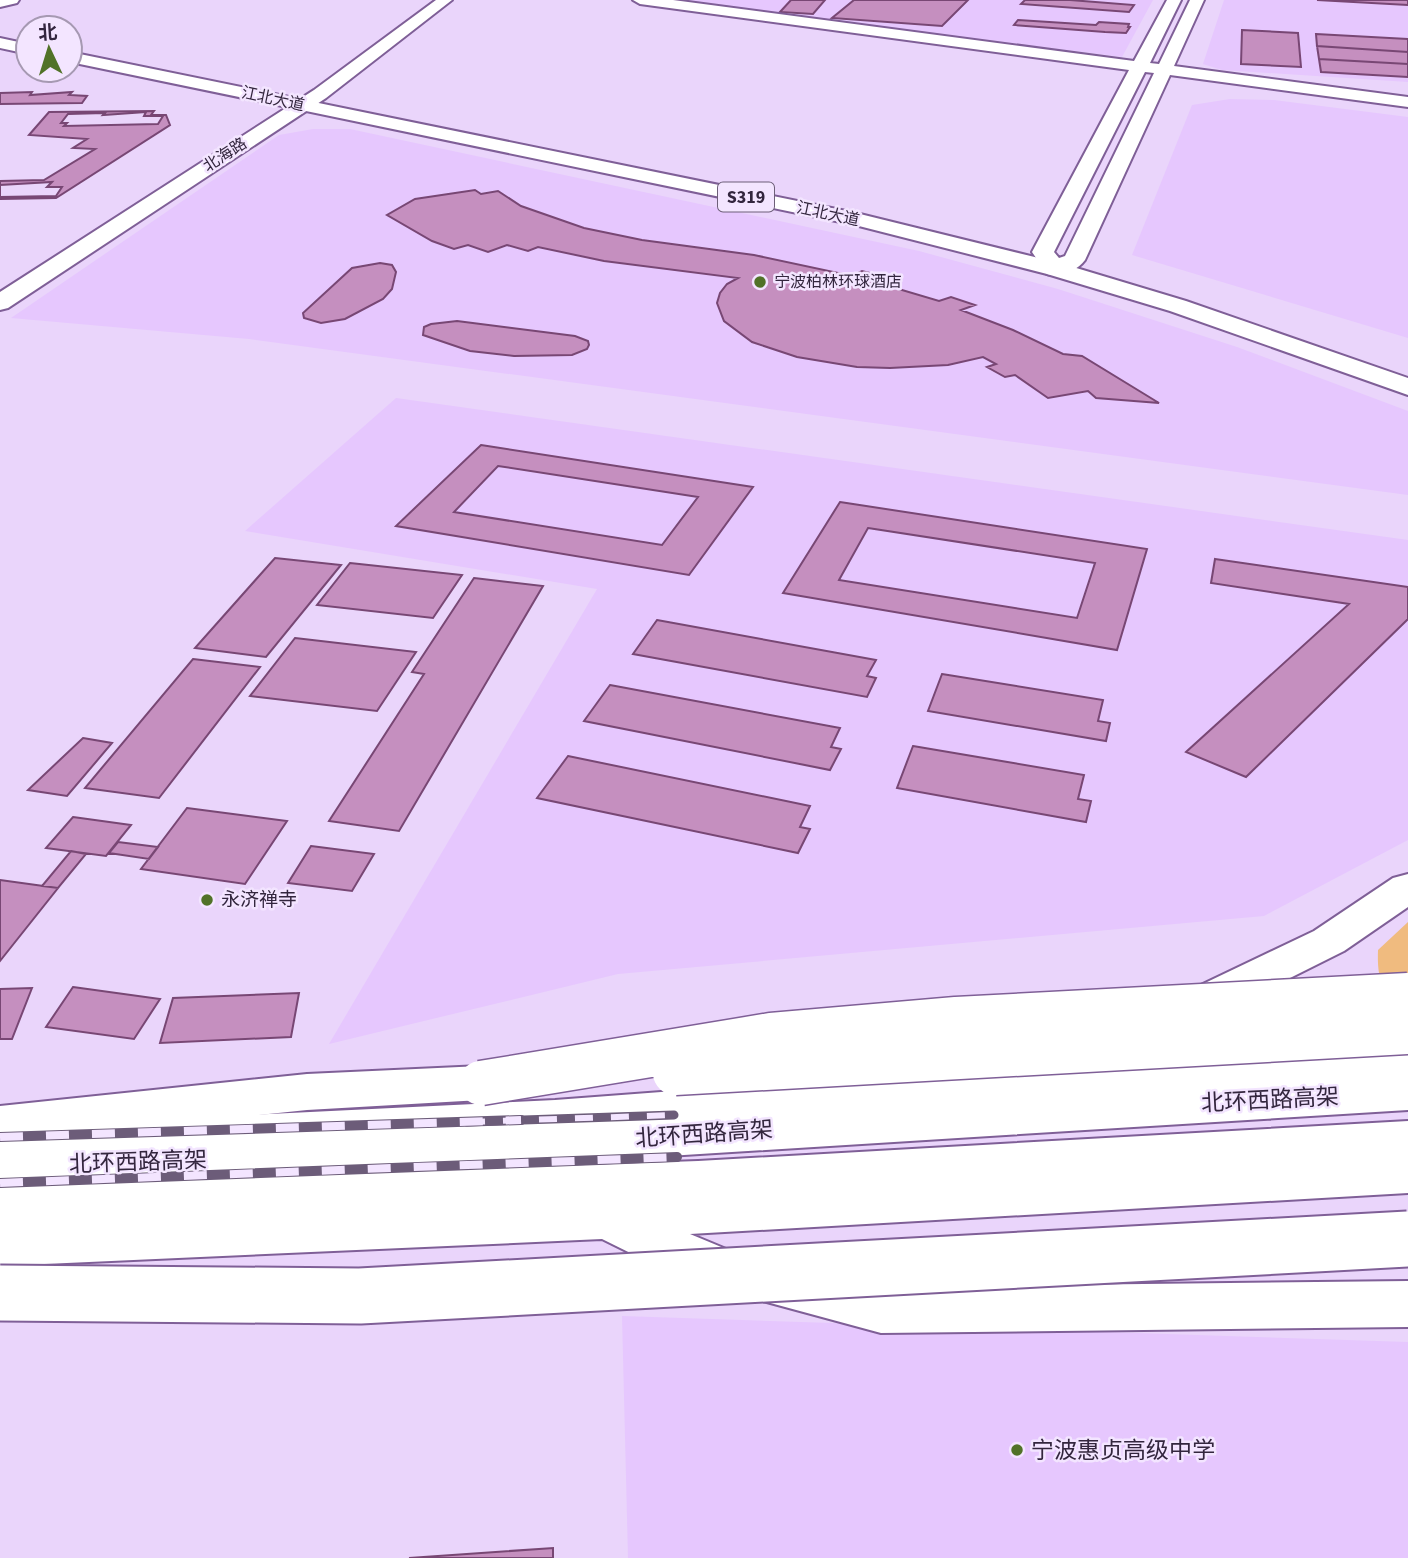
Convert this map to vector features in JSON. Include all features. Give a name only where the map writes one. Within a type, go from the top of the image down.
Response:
[{"type":"main road","points":[[0,3],[12,0]]},
{"type":"main road","name":"北海路","points":[[254,115],[298,97],[420,0]]},
{"type":"main road","name":"北海路","points":[[0,303],[298,97],[445,0]]},
{"type":"main road","points":[[640,0],[1408,102]]},
{"type":"main road","points":[[1043,252],[1174,0]]},
{"type":"main road","points":[[1065,265],[1197,0]]},
{"type":"main road","name":"江北大道","points":[[84,46],[298,97],[1065,265],[1280,320],[1401,363]]},
{"type":"main road","name":"江北大道","points":[[84,59],[759,184],[971,232],[1043,252],[1065,265],[1408,387]]},
{"type":"main road","points":[[1045,1080],[1328,941],[1408,887]]},
{"type":"main road","points":[[481,1083],[771,1035],[956,1019],[1408,995]]},
{"type":"main road","points":[[0,1124],[307,1092],[1408,1032]]},
{"type":"main road","points":[[0,1142],[231,1135],[555,1118],[1045,1080],[1408,1058]]},
{"type":"main road","name":"北环西路高架","points":[[0,1168],[459,1150],[1408,1092]]},
{"type":"main road","name":"北环西路高架","points":[[0,1208],[698,1181],[1408,1140]]},
{"type":"main road","points":[[0,1245],[608,1218],[1408,1173]]},
{"type":"main road","points":[[608,1218],[708,1266],[881,1310],[1408,1304]]},
{"type":"main road","points":[[0,1293],[360,1296],[1408,1239]]},
{"type":"shaded area","points":[[662,0],[1153,0],[1122,57]]},
{"type":"shaded area","points":[[1224,0],[1408,0],[1408,82],[1222,70],[1203,64]]},
{"type":"shaded area","points":[[1230,99],[1274,100],[1408,117],[1408,338],[1132,255],[1192,105]]},
{"type":"shaded area","points":[[313,129],[350,129],[919,251],[1058,289],[1237,347],[1408,411],[1408,495],[249,339],[11,318],[279,135]]},
{"type":"shaded area","points":[[396,398],[1408,540],[1408,840],[1264,916],[618,974],[329,1044],[597,589],[245,531]]},
{"type":"shaded area","points":[[1408,922],[1408,1009],[1392,998],[1382,985],[1378,950]]},
{"type":"shaded area","name":"宁波惠贞高级中学","points":[[622,1316],[1408,1342],[1408,1558],[628,1558]]},
{"type":"building","points":[[791,0],[825,0],[813,14],[780,12]]},
{"type":"building","points":[[854,0],[968,0],[942,26],[832,18]]},
{"type":"building","points":[[1025,0],[1134,5],[1129,12],[1021,4]]},
{"type":"building","points":[[1317,0],[1408,0],[1408,5]]},
{"type":"building","points":[[1018,20],[1096,25],[1099,22],[1129,24],[1130,27],[1126,33],[1105,32],[1014,25]]},
{"type":"building","points":[[1242,30],[1298,33],[1301,67],[1241,64]]},
{"type":"building","points":[[1316,34],[1408,39],[1408,52],[1317,46]]},
{"type":"building","points":[[1317,46],[1408,52],[1408,64],[1319,59]]},
{"type":"building","points":[[1319,59],[1408,64],[1408,77],[1321,72]]},
{"type":"building","points":[[32,92],[30,95],[72,92],[69,95],[87,96],[82,103],[0,104],[0,93]]},
{"type":"building","points":[[154,111],[151,115],[166,115],[170,125],[56,198],[0,199],[0,181],[44,180],[95,149],[73,148],[87,139],[29,135],[49,112]]},
{"type":"building","points":[[146,112],[144,116],[163,116],[158,124],[64,126],[67,123],[61,123],[68,114]]},
{"type":"building","points":[[52,182],[47,187],[62,187],[56,196],[0,197],[0,185]]},
{"type":"building","points":[[475,190],[481,194],[498,191],[521,206],[584,228],[642,240],[754,255],[852,276],[862,271],[886,277],[875,282],[939,301],[951,297],[975,305],[961,310],[1013,330],[1063,354],[1082,356],[1159,403],[1096,398],[1088,391],[1048,398],[1015,375],[1005,377],[987,367],[996,364],[983,357],[948,365],[890,368],[857,367],[797,357],[752,342],[724,321],[717,303],[720,293],[727,284],[738,278],[604,261],[538,247],[528,251],[507,245],[488,252],[468,245],[454,249],[432,241],[387,215],[415,199]]},
{"type":"building","points":[[380,263],[392,265],[396,272],[392,289],[383,299],[345,319],[321,323],[304,318],[303,313],[352,268]]},
{"type":"building","points":[[457,321],[575,336],[588,341],[589,345],[587,349],[572,355],[514,356],[470,351],[423,335],[424,327],[431,324]]},
{"type":"building","points":[[481,445],[753,487],[689,575],[396,526]],"holes":[[[498,466],[698,497],[662,545],[454,512]]]},
{"type":"building","points":[[840,502],[1147,549],[1117,650],[783,593]],"holes":[[[868,528],[1095,563],[1077,618],[839,580]]]},
{"type":"building","points":[[275,558],[341,565],[266,657],[195,648]]},
{"type":"building","points":[[1215,559],[1408,587],[1408,619],[1246,777],[1186,752],[1349,604],[1211,583]]},
{"type":"building","points":[[350,563],[462,575],[433,618],[317,605]]},
{"type":"building","points":[[474,578],[543,586],[399,831],[329,821],[424,674],[412,672]]},
{"type":"building","points":[[657,620],[876,660],[867,676],[876,678],[867,697],[633,654]]},
{"type":"building","points":[[295,638],[416,652],[377,711],[250,696]]},
{"type":"building","points":[[193,659],[260,667],[159,798],[85,788]]},
{"type":"building","points":[[942,674],[1103,700],[1098,721],[1110,723],[1106,741],[928,711]]},
{"type":"building","points":[[610,685],[840,728],[831,747],[841,749],[830,770],[584,721]]},
{"type":"building","points":[[83,738],[112,743],[67,796],[28,790]]},
{"type":"building","points":[[913,746],[1084,775],[1078,799],[1091,801],[1086,822],[897,788]]},
{"type":"building","points":[[568,756],[810,806],[800,827],[810,829],[798,853],[537,798]]},
{"type":"building","points":[[187,808],[287,821],[245,884],[141,869]]},
{"type":"building","points":[[73,817],[131,825],[106,856],[46,848]]},
{"type":"building","points":[[118,842],[158,847],[149,859],[109,853]]},
{"type":"building","points":[[311,846],[374,854],[352,891],[288,883]]},
{"type":"building","points":[[71,851],[86,854],[58,888],[42,886]]},
{"type":"building","points":[[0,880],[58,888],[0,961]]},
{"type":"building","points":[[73,987],[160,999],[134,1039],[46,1027]]},
{"type":"building","points":[[32,988],[12,1039],[0,1039],[0,989]]},
{"type":"building","points":[[299,993],[291,1037],[160,1043],[173,998]]},
{"type":"building","points":[[553,1548],[553,1558],[409,1558]]},
{"type":"railway","points":[[467,1122],[674,1115]]},
{"type":"railway","points":[[0,1137],[521,1120]]},
{"type":"railway","points":[[0,1183],[677,1157]]},
{"type":"place","name":"宁波柏林环球酒店","points":[[760,282]]},
{"type":"place","name":"永济禅寺","points":[[207,900]]},
{"type":"place","name":"宁波惠贞高级中学","points":[[1017,1450]]}]
